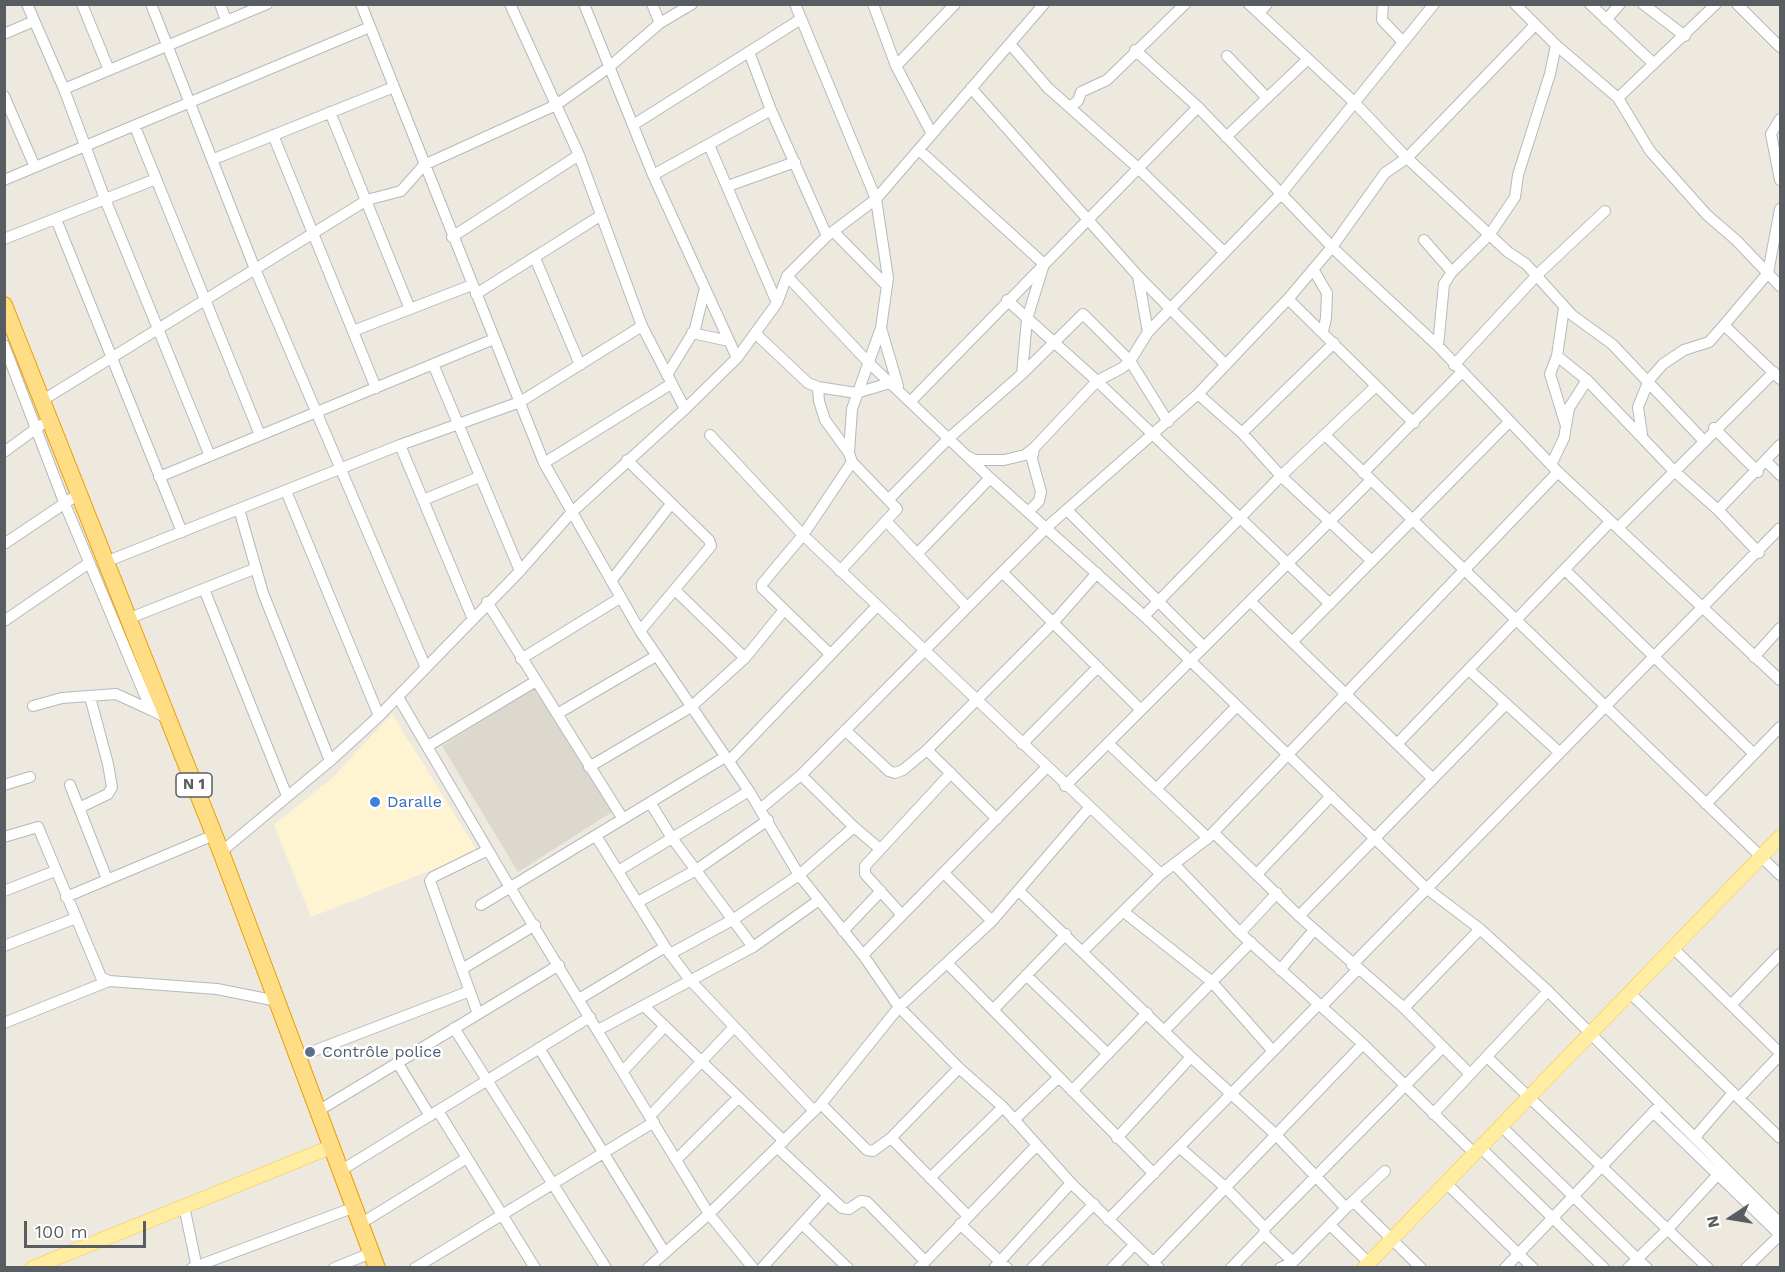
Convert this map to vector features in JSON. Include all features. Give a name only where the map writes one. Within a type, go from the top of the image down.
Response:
[{"type":"highway","name":"N 1","points":[[4,304],[108,561],[167,718],[221,852],[374,1260]]},
{"type":"main road","points":[[1367,1265],[1780,837]]},
{"type":"main road","points":[[32,1268],[57,1263],[184,1206],[332,1147]]},
{"type":"street","points":[[27,4],[64,89],[84,148],[210,456]]},
{"type":"street","points":[[82,4],[110,70]]},
{"type":"street","points":[[151,4],[214,159],[255,269],[426,668]]},
{"type":"street","points":[[220,4],[226,20]]},
{"type":"street","points":[[64,89],[267,4]]},
{"type":"street","points":[[362,4],[452,237],[544,463],[620,598],[656,656],[768,820],[799,875],[863,955],[899,1007],[959,1068],[1003,1107],[1071,1183],[1157,1265],[1225,1187],[1363,1044]]},
{"type":"street","points":[[510,4],[579,155],[642,326],[685,410]]},
{"type":"street","points":[[584,4],[608,68],[653,174],[737,358]]},
{"type":"street","points":[[652,4],[660,23]]},
{"type":"street","points":[[43,400],[367,200],[401,190],[424,165],[556,105],[608,68],[660,23],[692,4]]},
{"type":"street","points":[[896,66],[955,4]]},
{"type":"street","points":[[1070,106],[1078,101],[1081,92],[1107,80],[1135,50],[1185,4]]},
{"type":"street","points":[[1249,4],[1354,102],[1407,158],[1537,275],[1564,308],[1612,344],[1703,440]]},
{"type":"street","points":[[1259,13],[1268,4]]},
{"type":"street","points":[[1383,4],[1382,20],[1403,42]]},
{"type":"street","points":[[966,455],[975,460],[1004,460],[1025,455],[1035,448],[1097,381],[1107,373],[1122,368],[1130,361],[1148,332],[1280,195],[1434,4]]},
{"type":"street","points":[[1515,4],[1556,45],[1618,98],[1650,151],[1707,215],[1736,240],[1780,286]]},
{"type":"street","points":[[1590,4],[1653,63]]},
{"type":"street","points":[[1606,20],[1620,4]]},
{"type":"street","points":[[1642,4],[1685,36]]},
{"type":"street","points":[[1618,98],[1716,4]]},
{"type":"street","points":[[1737,4],[1780,47]]},
{"type":"street","points":[[797,5],[876,199],[886,256],[887,286],[881,328],[856,393],[852,410],[850,458],[803,535],[762,584],[762,588],[830,654]]},
{"type":"street","points":[[221,852],[380,716],[472,617],[520,571],[571,513],[685,410],[737,358],[777,303],[787,276],[830,234],[876,199],[1041,6]]},
{"type":"street","points":[[878,7],[896,66],[932,134]]},
{"type":"street","points":[[633,125],[801,19]]},
{"type":"street","points":[[4,34],[34,21]]},
{"type":"street","points":[[760,809],[801,775],[1047,528],[1198,394],[1288,299],[1332,247],[1380,178],[1407,158],[1535,24]]},
{"type":"street","points":[[4,180],[370,27]]},
{"type":"street","points":[[1010,44],[1048,88],[1138,168],[1224,252]]},
{"type":"street","points":[[1438,346],[1443,284],[1490,234],[1515,197],[1518,175],[1550,74],[1556,45]]},
{"type":"street","points":[[1135,50],[1198,107],[1332,247],[1438,346],[1457,369],[1555,469],[1780,680]]},
{"type":"street","points":[[750,52],[771,110],[830,234],[887,286]]},
{"type":"street","points":[[1227,56],[1267,98]]},
{"type":"street","points":[[1226,137],[1308,59]]},
{"type":"street","points":[[214,159],[394,87]]},
{"type":"street","points":[[971,88],[1138,276],[1226,365]]},
{"type":"street","points":[[4,96],[35,167]]},
{"type":"street","points":[[910,402],[1007,300],[1198,107]]},
{"type":"street","points":[[653,174],[771,110]]},
{"type":"street","points":[[330,112],[410,309]]},
{"type":"street","points":[[1780,119],[1771,134],[1780,180]]},
{"type":"street","points":[[135,127],[260,435]]},
{"type":"street","points":[[273,135],[376,388]]},
{"type":"street","points":[[710,145],[777,303]]},
{"type":"street","points":[[919,150],[1044,264]]},
{"type":"street","points":[[452,237],[579,155]]},
{"type":"street","points":[[728,186],[795,162]]},
{"type":"street","points":[[4,239],[156,179]]},
{"type":"street","points":[[1065,786],[1331,520],[1537,275],[1605,211]]},
{"type":"street","points":[[1642,436],[1638,407],[1648,380],[1663,364],[1684,350],[1708,342],[1768,273],[1780,215]]},
{"type":"street","points":[[353,331],[410,309],[474,289],[535,258],[600,216]]},
{"type":"street","points":[[56,219],[182,532]]},
{"type":"street","points":[[1424,240],[1452,272]]},
{"type":"street","points":[[535,258],[580,365]]},
{"type":"street","points":[[1022,374],[1027,319],[1044,264]]},
{"type":"street","points":[[1313,269],[1327,293],[1323,332]]},
{"type":"street","points":[[787,276],[869,363],[990,478],[1144,616],[1426,888],[1480,929],[1548,991],[1590,1034],[1717,1175],[1780,1235],[1746,1268]]},
{"type":"street","points":[[1138,276],[1148,332]]},
{"type":"street","points":[[544,463],[669,379],[700,317],[705,288]]},
{"type":"street","points":[[1288,299],[1414,423]]},
{"type":"street","points":[[1007,300],[1097,381],[1330,604]]},
{"type":"street","points":[[1564,308],[1557,356],[1550,374],[1565,423]]},
{"type":"street","points":[[889,499],[949,438],[1022,374],[1083,314],[1130,361],[1168,422]]},
{"type":"street","points":[[108,561],[400,445],[520,402],[642,326]]},
{"type":"street","points":[[1398,744],[1565,570],[1673,470],[1714,428],[1777,375],[1724,326]]},
{"type":"street","points":[[881,328],[892,374],[900,392]]},
{"type":"street","points":[[693,333],[729,341]]},
{"type":"street","points":[[756,334],[808,383],[818,387],[856,393],[890,383]]},
{"type":"street","points":[[159,477],[494,339]]},
{"type":"street","points":[[1242,433],[1334,343]]},
{"type":"street","points":[[4,345],[64,502],[151,710]]},
{"type":"street","points":[[1557,356],[1587,380],[1673,470],[1718,510],[1759,553]]},
{"type":"street","points":[[433,364],[478,477],[520,571]]},
{"type":"street","points":[[1083,951],[1161,874],[1211,836],[1466,571],[1555,469],[1564,438],[1569,408],[1587,380]]},
{"type":"street","points":[[1144,616],[1281,476],[1326,436],[1376,386]]},
{"type":"street","points":[[818,387],[825,420],[850,458],[897,509],[840,571]]},
{"type":"street","points":[[1198,394],[1242,433],[1281,476],[1331,520],[1372,561]]},
{"type":"street","points":[[4,452],[51,418]]},
{"type":"street","points":[[1292,642],[1509,422]]},
{"type":"street","points":[[1714,428],[1758,472]]},
{"type":"street","points":[[710,435],[803,535],[1065,786],[1161,874]]},
{"type":"street","points":[[1326,436],[1780,875]]},
{"type":"street","points":[[400,445],[472,617]]},
{"type":"street","points":[[1718,510],[1758,472],[1780,445]]},
{"type":"street","points":[[1029,511],[1038,501],[1041,492],[1032,459],[1035,448]]},
{"type":"street","points":[[627,460],[709,540],[711,546],[676,591],[640,631]]},
{"type":"street","points":[[1766,461],[1780,475]]},
{"type":"street","points":[[423,500],[478,477]]},
{"type":"street","points":[[918,553],[990,478]]},
{"type":"street","points":[[286,491],[380,716]]},
{"type":"street","points":[[4,544],[80,492]]},
{"type":"street","points":[[611,581],[671,504]]},
{"type":"street","points":[[239,509],[254,569],[330,761]]},
{"type":"street","points":[[1068,511],[1204,647]]},
{"type":"street","points":[[887,522],[967,607]]},
{"type":"street","points":[[1108,1220],[1272,1050],[1319,1006],[1426,888],[1653,655],[1704,609],[1780,528]]},
{"type":"street","points":[[4,621],[89,563]]},
{"type":"street","points":[[130,618],[254,569]]},
{"type":"street","points":[[1565,570],[1754,754]]},
{"type":"street","points":[[1003,573],[1141,710]]},
{"type":"street","points":[[845,730],[889,771],[903,770],[927,750],[1052,624],[1097,573]]},
{"type":"street","points":[[204,589],[287,796]]},
{"type":"street","points":[[676,591],[745,658]]},
{"type":"street","points":[[521,659],[620,598]]},
{"type":"street","points":[[1250,601],[1433,779]]},
{"type":"street","points":[[487,602],[623,819]]},
{"type":"street","points":[[481,905],[727,759],[877,606]]},
{"type":"street","points":[[589,766],[691,707],[745,658],[784,610]]},
{"type":"street","points":[[1754,657],[1780,628]]},
{"type":"street","points":[[557,714],[656,656]]},
{"type":"street","points":[[1022,744],[1098,668]]},
{"type":"street","points":[[1469,670],[1559,752]]},
{"type":"street","points":[[428,746],[536,681]]},
{"type":"street","points":[[33,706],[62,698],[121,695],[167,718]]},
{"type":"street","points":[[79,808],[108,794],[112,787],[90,697]]},
{"type":"street","points":[[398,697],[709,1214],[753,1268]]},
{"type":"street","points":[[1299,916],[1505,705]]},
{"type":"street","points":[[1156,789],[1237,706]]},
{"type":"street","points":[[1706,804],[1780,727]]},
{"type":"street","points":[[1108,743],[1156,789],[1257,874],[1314,930],[1404,1008],[1470,1074]]},
{"type":"street","points":[[927,750],[997,819]]},
{"type":"street","points":[[863,955],[1046,768]]},
{"type":"street","points":[[903,915],[864,870],[880,849],[951,773]]},
{"type":"street","points":[[801,775],[880,849]]},
{"type":"street","points":[[4,785],[30,777]]},
{"type":"street","points":[[70,785],[107,879]]},
{"type":"street","points":[[618,871],[749,791]]},
{"type":"street","points":[[1257,874],[1331,796]]},
{"type":"street","points":[[651,804],[672,838],[753,947]]},
{"type":"street","points":[[648,1268],[709,1214],[817,1107],[899,1007],[992,921],[1089,808]]},
{"type":"street","points":[[638,903],[696,870],[768,820]]},
{"type":"street","points":[[579,999],[668,951],[734,919],[799,875],[854,827]]},
{"type":"street","points":[[4,837],[38,828],[44,836],[55,871],[101,977],[109,981],[187,985],[277,1001]]},
{"type":"street","points":[[66,897],[214,835]]},
{"type":"street","points":[[596,836],[668,951],[690,980],[734,1027],[817,1107],[867,1150],[878,1149],[891,1138],[959,1068]]},
{"type":"street","points":[[478,1014],[430,881],[433,877],[488,850]]},
{"type":"street","points":[[1174,864],[1240,933],[1363,1044],[1433,1114],[1553,1218],[1604,1268]]},
{"type":"street","points":[[4,891],[55,871]]},
{"type":"street","points":[[944,873],[992,921]]},
{"type":"street","points":[[843,931],[881,891]]},
{"type":"street","points":[[1019,891],[1230,1095],[1275,1134],[1315,1177],[1392,1239],[1421,1268]]},
{"type":"street","points":[[1240,933],[1277,893]]},
{"type":"street","points":[[598,1030],[753,947],[819,900]]},
{"type":"street","points":[[1124,912],[1211,981],[1272,1050]]},
{"type":"street","points":[[4,946],[76,918]]},
{"type":"street","points":[[462,969],[535,925]]},
{"type":"street","points":[[1404,1008],[1480,929]]},
{"type":"street","points":[[1280,970],[1314,930]]},
{"type":"street","points":[[993,1010],[1066,934]]},
{"type":"street","points":[[1164,1031],[1251,942]]},
{"type":"street","points":[[1673,948],[1780,1054],[1695,1137]]},
{"type":"street","points":[[1731,1005],[1778,961]]},
{"type":"street","points":[[948,964],[1154,1174]]},
{"type":"street","points":[[318,1110],[559,965]]},
{"type":"street","points":[[1026,975],[1108,1054]]},
{"type":"street","points":[[4,1023],[109,981]]},
{"type":"street","points":[[298,1057],[470,991]]},
{"type":"street","points":[[1433,1114],[1548,991]]},
{"type":"street","points":[[1630,993],[1780,1138]]},
{"type":"street","points":[[644,1006],[738,1098],[827,1196],[846,1209],[861,1201],[867,1202],[922,1264],[1036,1146]]},
{"type":"street","points":[[1072,1091],[1147,1013]]},
{"type":"street","points":[[340,1171],[590,1017]]},
{"type":"street","points":[[623,1071],[665,1026]]},
{"type":"street","points":[[415,1268],[604,1153],[652,1119],[734,1027]]},
{"type":"street","points":[[454,1028],[606,1268]]},
{"type":"street","points":[[1231,1268],[1315,1177],[1443,1047]]},
{"type":"street","points":[[539,1048],[665,1253]]},
{"type":"street","points":[[1117,1138],[1191,1057]]},
{"type":"street","points":[[1486,1057],[1530,1096],[1708,1268]]},
{"type":"street","points":[[397,1062],[467,1158],[535,1268]]},
{"type":"street","points":[[1014,1120],[1059,1077]]},
{"type":"street","points":[[677,1159],[738,1098]]},
{"type":"street","points":[[930,1178],[1003,1107]]},
{"type":"street","points":[[1657,1108],[1695,1137],[1780,1223]]},
{"type":"street","points":[[1505,1268],[1657,1108]]},
{"type":"street","points":[[1500,1125],[1647,1268]]},
{"type":"street","points":[[891,1138],[968,1216]]},
{"type":"street","points":[[1179,1147],[1225,1187],[1265,1231],[1286,1265],[1330,1226],[1349,1204],[1385,1171]]},
{"type":"street","points":[[360,1224],[467,1158]]},
{"type":"street","points":[[1628,1268],[1636,1257],[1668,1229],[1725,1166]]},
{"type":"street","points":[[960,1224],[1000,1266],[1071,1183]]},
{"type":"street","points":[[1446,1183],[1533,1268]]},
{"type":"street","points":[[762,1268],[827,1196]]},
{"type":"street","points":[[1032,1268],[1094,1204]]},
{"type":"street","points":[[184,1206],[195,1267],[355,1207]]},
{"type":"street","points":[[802,1224],[848,1268]]},
{"type":"street","points":[[1330,1226],[1367,1265]]},
{"type":"street","points":[[1112,1268],[1134,1245]]},
{"type":"street","points":[[334,1268],[374,1260]]},
{"type":"shaded area","points":[[534,688],[612,812],[518,872],[442,746]]},
{"type":"shaded area","name":"Daralle","points":[[392,714],[478,852],[311,917],[274,825],[331,779]]},
{"type":"place","name":"Daralle","points":[[375,802]]},
{"type":"place","name":"Contrôle police","points":[[310,1052]]}]
